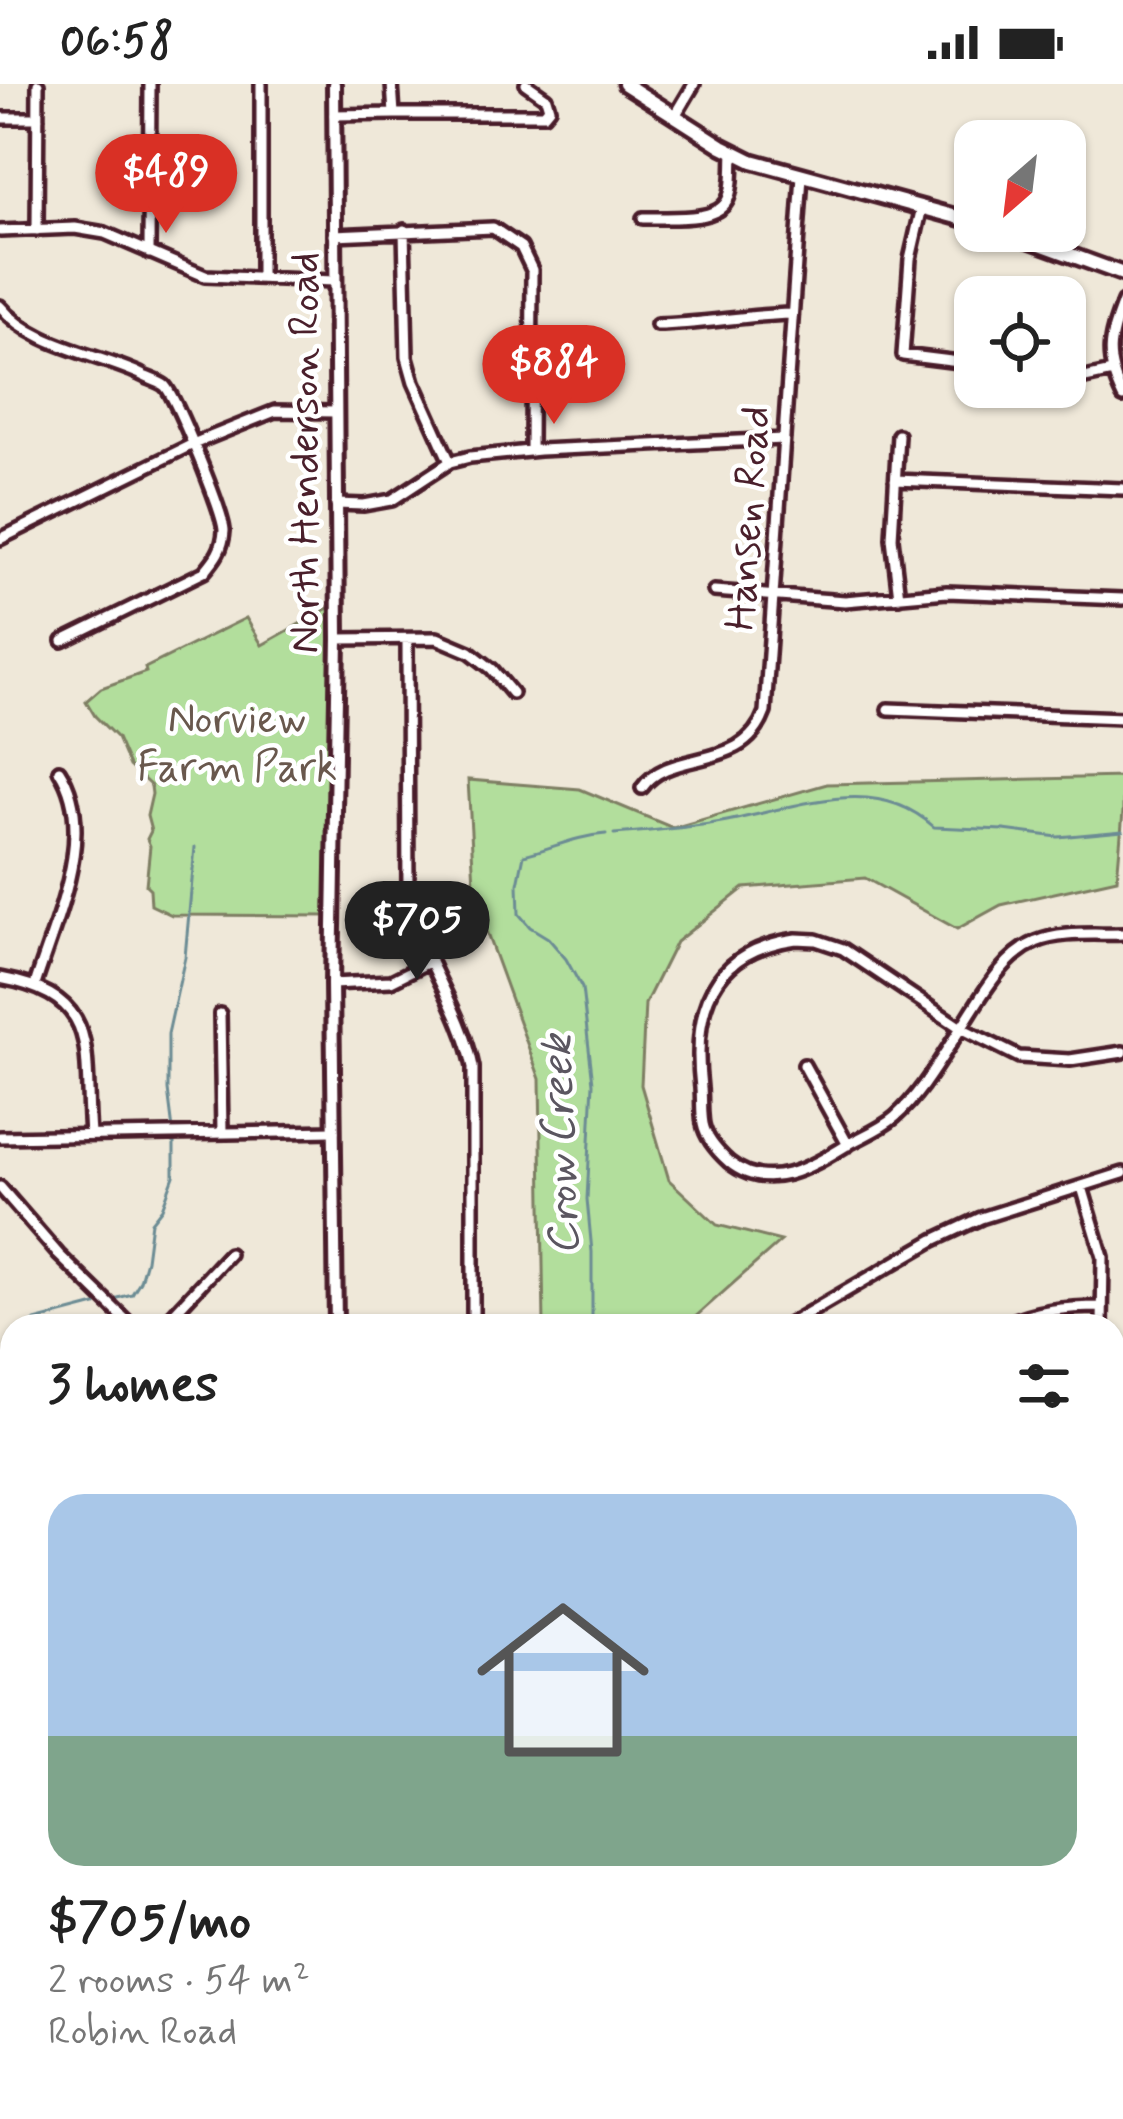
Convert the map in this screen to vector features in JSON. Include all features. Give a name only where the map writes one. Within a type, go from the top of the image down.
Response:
[{"type":"main road","points":[[625,84],[752,161],[954,216]]},
{"type":"main road","points":[[1063,252],[1123,274]]},
{"type":"street","points":[[37,230],[38,84]]},
{"type":"street","points":[[149,253],[150,84]]},
{"type":"street","points":[[261,84],[261,278]]},
{"type":"street","name":"North Henderson Road","points":[[334,84],[336,1314]]},
{"type":"street","points":[[392,84],[394,114]]},
{"type":"street","points":[[675,116],[694,84]]},
{"type":"street","points":[[334,116],[544,114],[549,108],[546,98],[528,86]]},
{"type":"street","points":[[520,113],[530,98],[528,86]]},
{"type":"street","points":[[0,118],[38,118]]},
{"type":"street","points":[[643,218],[718,211],[729,198],[733,152]]},
{"type":"street","name":"Hansen Road","points":[[642,788],[654,774],[740,745],[758,728],[766,703],[802,176]]},
{"type":"street","points":[[922,207],[910,259],[903,355],[954,361]]},
{"type":"street","points":[[0,231],[75,228],[105,233],[205,276],[334,281]]},
{"type":"street","points":[[334,236],[493,228],[521,247],[532,270],[531,451]]},
{"type":"street","points":[[404,230],[407,357],[451,462]]},
{"type":"street","points":[[1123,302],[1110,339],[1112,372],[1123,397]]},
{"type":"street","points":[[0,306],[12,320],[39,336],[165,387],[223,517],[219,554],[205,572],[63,641]]},
{"type":"street","points":[[657,325],[793,314]]},
{"type":"street","points":[[1086,378],[1112,372]]},
{"type":"street","points":[[0,539],[193,444],[275,411],[335,412]]},
{"type":"street","points":[[898,435],[892,541],[899,597]]},
{"type":"street","points":[[336,504],[392,500],[451,462],[490,454],[784,439]]},
{"type":"street","points":[[895,480],[1123,489]]},
{"type":"street","points":[[714,591],[866,601],[947,592],[1123,599]]},
{"type":"street","points":[[338,639],[436,638],[470,652],[512,693]]},
{"type":"street","points":[[407,640],[407,890],[412,916],[468,1043],[473,1067],[472,1314]]},
{"type":"street","points":[[888,709],[1123,718]]},
{"type":"street","points":[[34,985],[72,861],[70,788],[59,770]]},
{"type":"street","points":[[1123,934],[1034,944],[998,975],[961,1028],[906,1106],[892,1120],[814,1165],[777,1178],[755,1177],[737,1168],[709,1139],[704,1125],[698,1046],[705,1000],[718,979],[741,958],[763,945],[796,939],[838,946],[961,1028],[1018,1057],[1070,1060],[1123,1052]]},
{"type":"street","points":[[332,985],[391,981],[431,962]]},
{"type":"street","points":[[0,978],[34,985],[62,1002],[77,1021],[85,1038],[90,1134]]},
{"type":"street","points":[[220,1014],[222,1132]]},
{"type":"street","points":[[804,1065],[848,1145]]},
{"type":"street","points":[[0,1137],[334,1131]]},
{"type":"street","points":[[807,1314],[981,1218],[1123,1173]]},
{"type":"street","points":[[0,1187],[120,1314]]},
{"type":"street","points":[[1082,1187],[1103,1257],[1102,1314]]},
{"type":"street","points":[[173,1314],[230,1254]]},
{"type":"street","points":[[1031,1314],[1064,1306],[1102,1307]]},
{"type":"green space","name":"Norview Farm Park","points":[[337,603],[333,916],[172,915],[151,905],[146,885],[151,786],[129,766],[117,738],[86,701],[101,688],[146,672],[145,668],[246,618],[262,645]]},
{"type":"green space","points":[[1123,777],[1117,879],[1001,905],[957,929],[865,878],[744,888],[676,942],[645,1004],[641,1085],[669,1180],[717,1225],[781,1241],[699,1314],[544,1314],[540,1079],[475,901],[468,780],[580,789],[673,828],[827,784]]},
{"type":"waterway","name":"Crow Creek","points":[[614,834],[699,826],[835,798],[887,801],[911,810],[934,827],[1058,837],[1123,831]]},
{"type":"waterway","name":"Crow Creek","points":[[592,1314],[587,1199],[593,1083],[582,988],[566,959],[519,914],[518,884],[524,855],[606,834]]},
{"type":"waterway","points":[[173,1130],[168,1034],[185,957],[195,847]]},
{"type":"waterway","points":[[118,1298],[132,1294],[140,1281],[151,1222],[174,1176],[174,1140]]},
{"type":"waterway","points":[[62,1314],[96,1305]]}]
